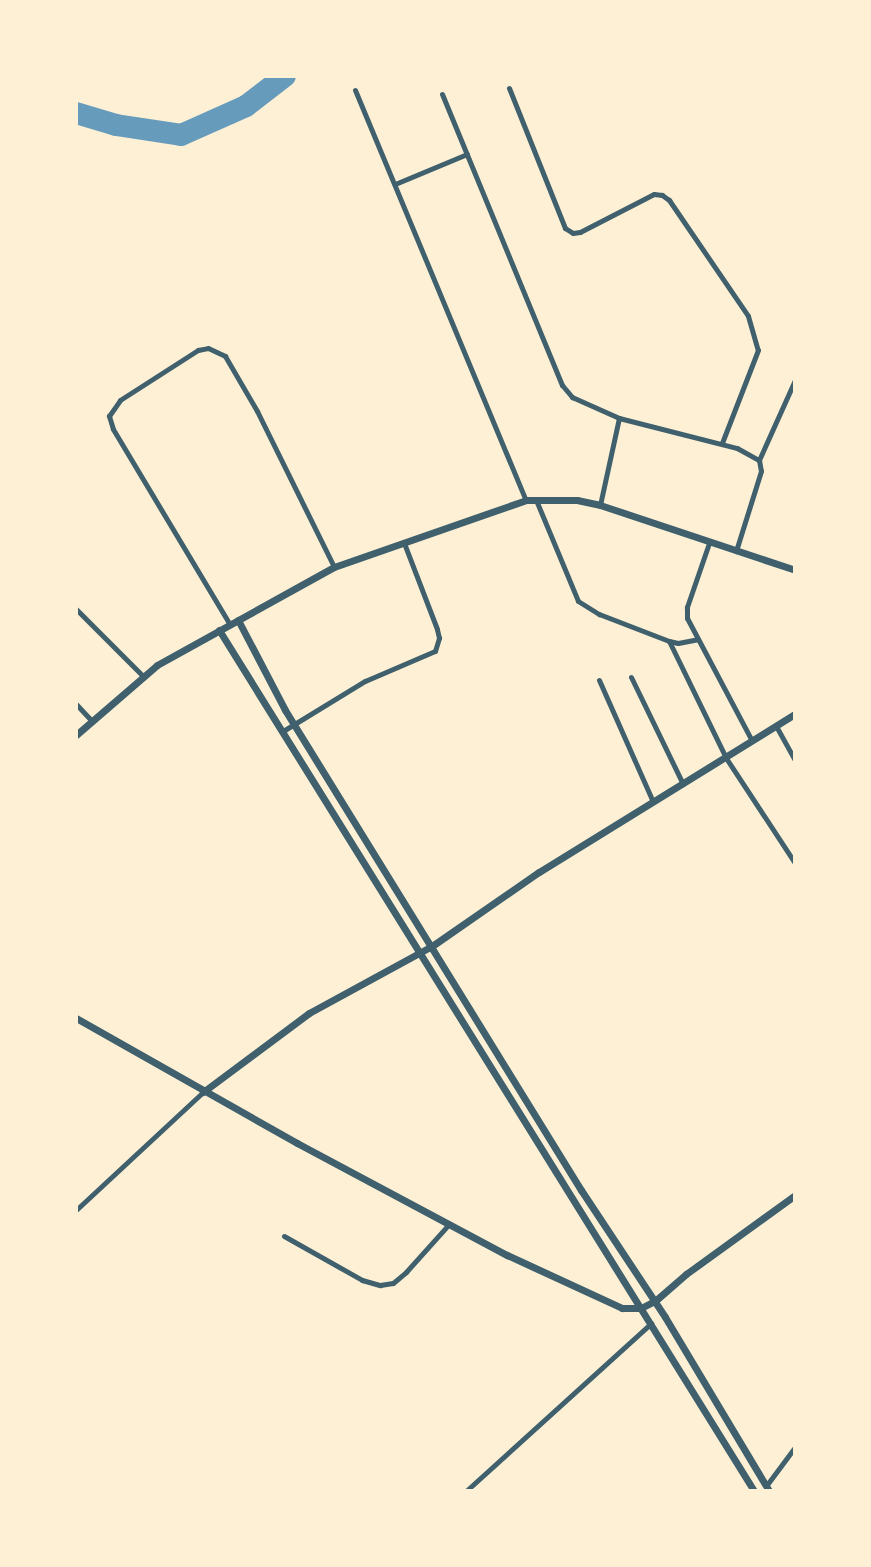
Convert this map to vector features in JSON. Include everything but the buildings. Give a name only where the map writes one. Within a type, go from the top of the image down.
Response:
[{"type":"street","points":[[509,88],[565,228],[573,233],[580,232],[654,194],[662,195],[669,200],[748,316],[758,350],[722,443]]},
{"type":"street","points":[[355,90],[526,500]]},
{"type":"street","points":[[442,94],[562,385],[581,402],[619,418],[722,443],[750,453],[759,460]]},
{"type":"street","points":[[395,184],[467,154]]},
{"type":"street","points":[[229,623],[113,429],[109,416],[120,400],[198,350],[208,348],[225,356],[257,411],[334,567]]},
{"type":"street","points":[[736,552],[761,471],[759,460],[795,380]]},
{"type":"street","points":[[600,505],[619,418]]},
{"type":"street","points":[[535,499],[578,601],[599,614],[669,641],[686,643],[698,639]]},
{"type":"street","points":[[76,735],[144,677],[229,623],[334,567],[526,500],[577,500],[600,505],[795,570]]},
{"type":"street","points":[[283,731],[365,681],[435,651],[439,638],[437,629],[404,543]]},
{"type":"street","points":[[709,543],[687,607],[687,618],[752,741]]},
{"type":"street","points":[[76,609],[144,677]]},
{"type":"street","points":[[238,620],[294,725],[581,1190],[655,1301],[767,1489],[795,1447]]},
{"type":"street","points":[[219,630],[754,1491]]},
{"type":"street","points":[[669,641],[726,758],[795,863]]},
{"type":"street","points":[[631,677],[683,784]]},
{"type":"street","points":[[599,680],[653,802]]},
{"type":"street","points":[[76,704],[92,721]]},
{"type":"street","points":[[76,1210],[203,1092],[309,1013],[432,946],[539,872],[795,714]]},
{"type":"street","points":[[776,726],[795,760]]},
{"type":"street","points":[[321,793],[332,787]]},
{"type":"street","points":[[76,1018],[203,1092],[449,1224],[614,1306],[641,1308],[655,1301],[686,1274],[795,1195]]},
{"type":"street","points":[[284,1236],[362,1280],[380,1285],[393,1283],[406,1272],[449,1224]]},
{"type":"street","points":[[466,1491],[624,1344],[651,1323]]},
{"type":"waterway","points":[[76,113],[116,125],[181,135],[246,106],[285,76]]}]
